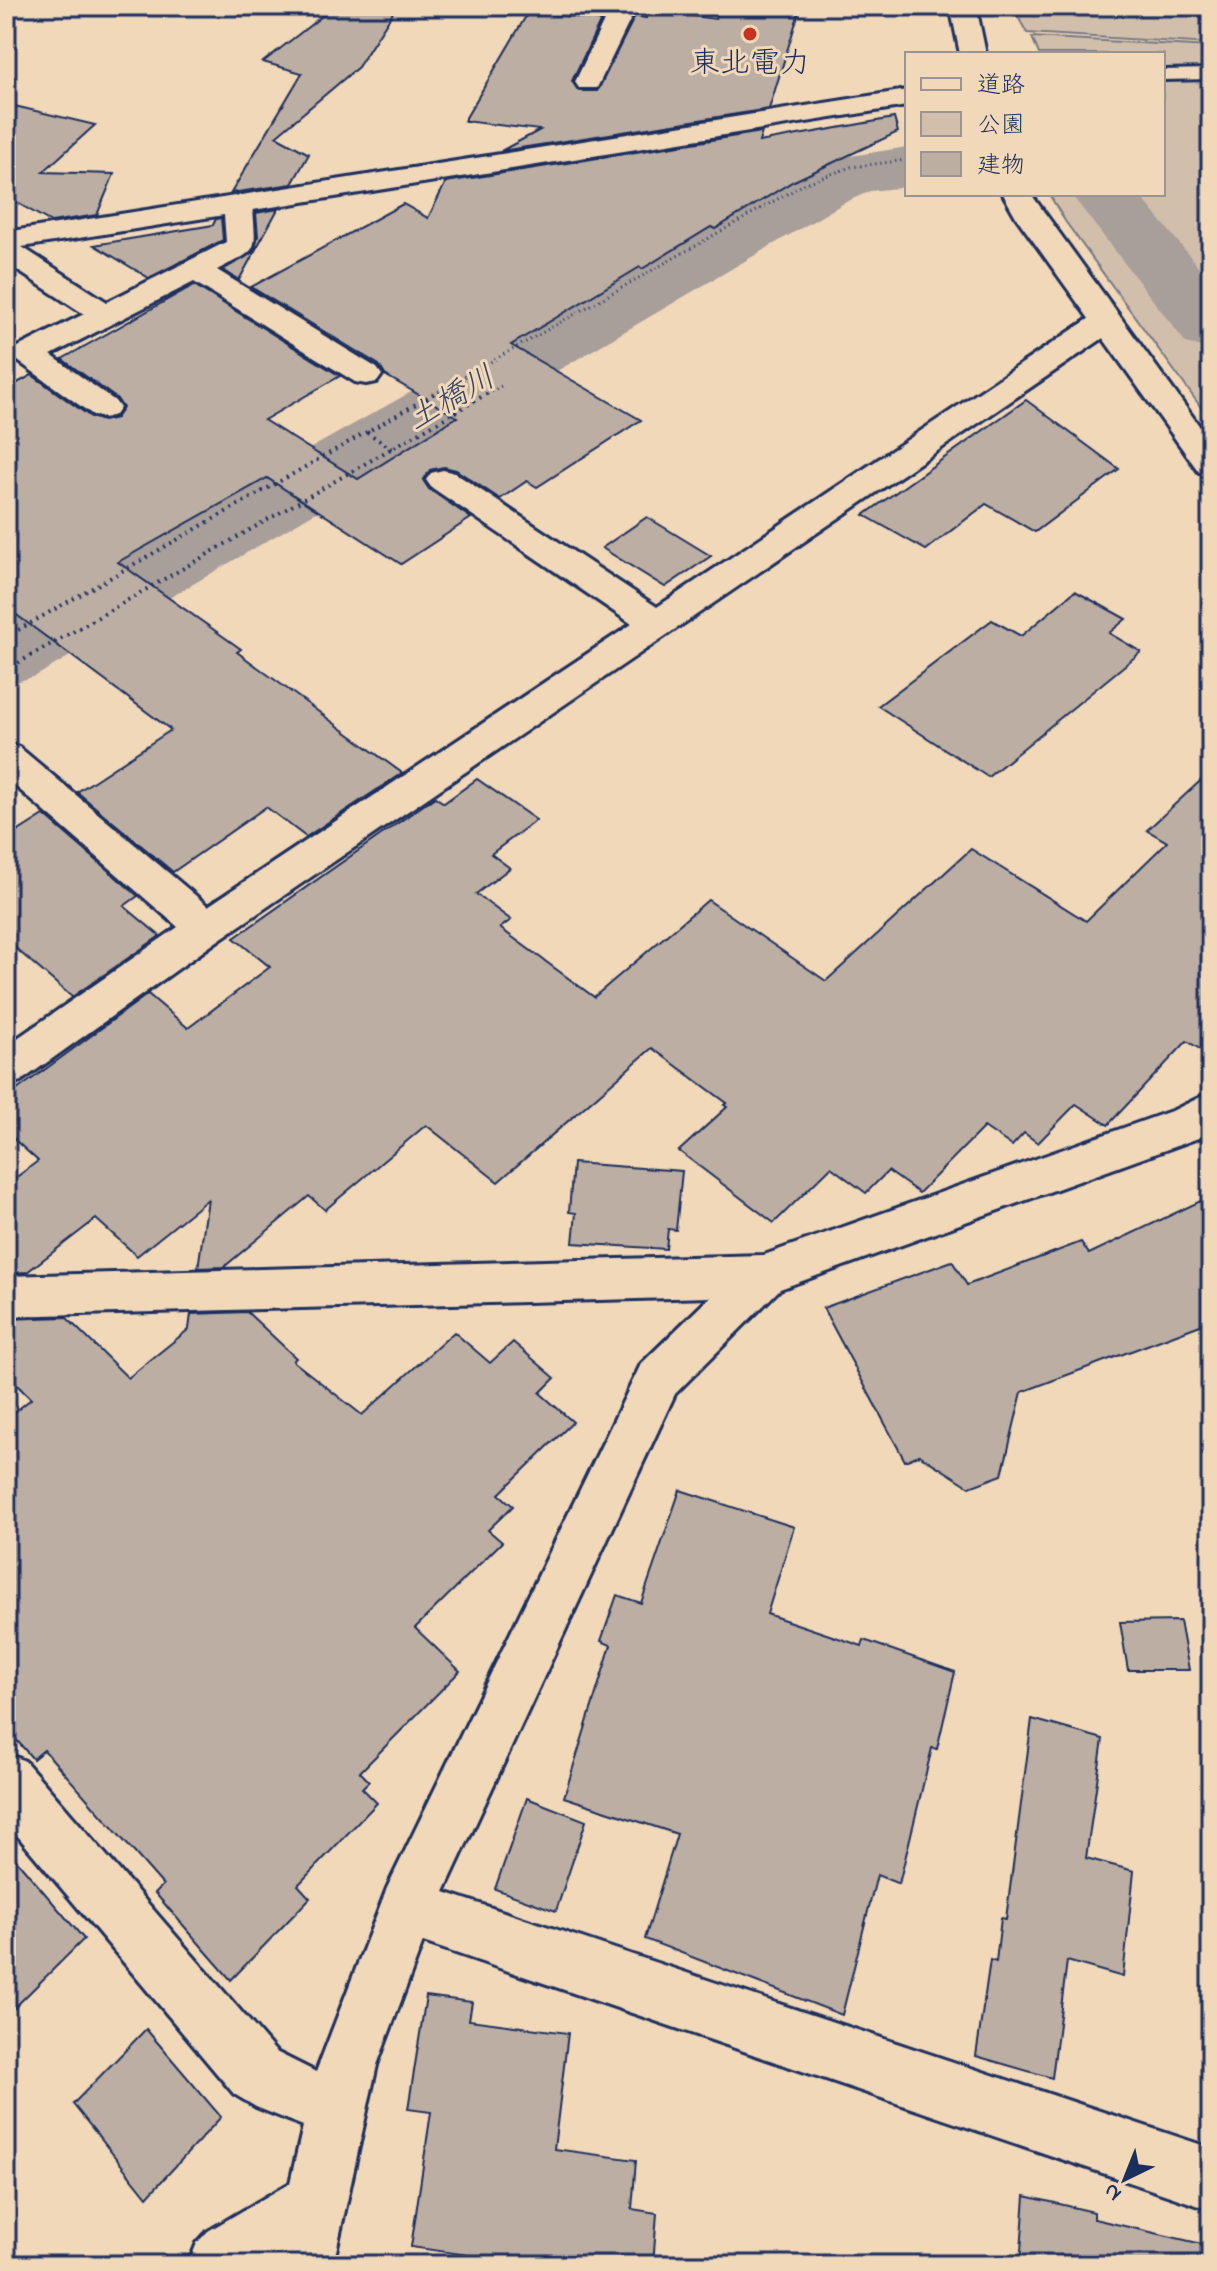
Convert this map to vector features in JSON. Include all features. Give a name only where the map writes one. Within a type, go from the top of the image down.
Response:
[{"type":"street","points":[[588,82],[624,6]]},
{"type":"street","points":[[963,6],[973,52]]},
{"type":"street","points":[[6,241],[905,98]]},
{"type":"street","points":[[1018,196],[1211,465]]},
{"type":"street","points":[[104,408],[29,354],[241,246],[238,204]]},
{"type":"street","points":[[6,250],[104,314]]},
{"type":"street","points":[[195,269],[366,375]]},
{"type":"street","points":[[6,1069],[206,928],[1107,321]]},
{"type":"street","points":[[443,480],[658,624]]},
{"type":"street","points":[[6,757],[206,928]]},
{"type":"street","points":[[6,1296],[764,1275],[1189,1123],[1211,1110]]},
{"type":"street","points":[[302,2265],[313,2204],[347,2065],[407,1908],[658,1379],[764,1275]]},
{"type":"street","points":[[6,1780],[255,2073],[277,2086],[336,2110]]},
{"type":"street","points":[[407,1908],[1211,2179]]},
{"type":"street","points":[[219,2265],[230,2253],[313,2204]]},
{"type":"lane","points":[[1165,75],[1211,74]]},
{"type":"path","points":[[6,637],[806,183],[851,167],[905,160]]},
{"type":"path","points":[[6,670],[503,385]]},
{"type":"path","points":[[367,432],[392,449]]},
{"type":"green space","points":[[1012,6],[1211,6],[1211,44],[1027,33]]},
{"type":"green space","points":[[1032,37],[1211,47],[1211,421],[1065,221],[1050,196],[1165,196],[1165,52],[1038,52]]},
{"type":"building","points":[[335,6],[397,6],[358,67],[276,136],[309,154],[292,184],[231,193],[302,73],[263,62]]},
{"type":"building","points":[[719,6],[801,6],[769,109],[501,151],[540,130],[464,121],[529,11],[601,20],[572,81],[579,91],[597,91],[635,16],[646,18],[649,10],[715,19]]},
{"type":"building","points":[[6,104],[95,125],[43,172],[114,174],[97,215],[51,222],[12,200],[6,205]]},
{"type":"building","points":[[894,118],[898,132],[792,182],[715,229],[711,227],[642,269],[640,267],[511,345],[641,420],[537,487],[527,481],[500,499],[456,470],[444,467],[430,470],[423,480],[429,489],[471,518],[401,564],[267,478],[118,562],[241,649],[237,652],[402,773],[306,837],[266,807],[173,872],[77,792],[171,730],[6,607],[6,389],[32,375],[91,417],[103,421],[116,418],[123,408],[117,399],[62,359],[194,285],[340,376],[264,420],[358,479],[457,417],[385,375],[379,365],[251,287],[403,204],[428,218],[446,182],[762,132],[759,142]]},
{"type":"building","points":[[278,209],[239,280],[223,270],[254,251],[258,236],[256,213]]},
{"type":"building","points":[[221,218],[223,240],[149,278],[94,245],[213,225],[216,219]]},
{"type":"building","points":[[1026,400],[1119,469],[1035,532],[986,504],[926,550],[864,515]]},
{"type":"building","points":[[647,517],[711,556],[665,587],[602,548]]},
{"type":"building","points":[[1075,591],[1126,619],[1109,633],[1141,652],[988,777],[878,706],[992,620],[1021,636]]},
{"type":"building","points":[[1211,771],[1211,1056],[1187,1041],[1108,1125],[1076,1104],[1038,1143],[1024,1133],[1012,1146],[984,1127],[919,1193],[888,1171],[866,1193],[831,1167],[774,1223],[679,1151],[727,1107],[724,1105],[727,1103],[652,1048],[498,1182],[426,1125],[325,1210],[309,1196],[224,1267],[198,1268],[208,1199],[137,1256],[96,1219],[27,1272],[6,1273],[6,1185],[38,1161],[6,1132],[6,1098],[148,994],[188,1028],[270,967],[234,938],[435,797],[444,803],[477,779],[536,820],[491,854],[510,868],[476,894],[511,920],[500,928],[594,997],[708,900],[826,981],[971,849],[1086,921],[1167,842],[1147,830]]},
{"type":"building","points":[[44,815],[138,896],[124,906],[160,936],[72,997],[6,940],[6,839]]},
{"type":"building","points":[[573,1163],[682,1171],[676,1230],[668,1229],[666,1249],[573,1243],[576,1213],[569,1212]]},
{"type":"building","points":[[1211,1196],[1211,1321],[1022,1392],[1002,1475],[970,1487],[919,1455],[905,1461],[823,1308],[952,1261],[967,1285],[1081,1242],[1089,1254]]},
{"type":"building","points":[[247,1312],[296,1358],[293,1361],[362,1415],[454,1332],[490,1363],[513,1342],[555,1378],[540,1393],[573,1422],[499,1494],[513,1506],[488,1530],[502,1542],[415,1628],[460,1671],[360,1772],[369,1781],[362,1788],[377,1803],[298,1885],[310,1898],[231,1980],[155,1893],[163,1885],[44,1750],[33,1759],[6,1728],[6,1419],[31,1399],[6,1374],[6,1319],[66,1317],[128,1378],[189,1329],[191,1314]]},
{"type":"building","points":[[680,1490],[794,1527],[767,1614],[862,1646],[864,1640],[955,1672],[937,1749],[932,1748],[899,1884],[877,1875],[842,2015],[645,1939],[677,1834],[564,1797],[611,1645],[601,1641],[617,1595],[641,1603]]},
{"type":"building","points":[[1180,1621],[1189,1670],[1128,1670],[1120,1622]]},
{"type":"building","points":[[1032,1719],[1103,1739],[1086,1858],[1134,1871],[1123,1977],[1067,1961],[1052,2078],[976,2056],[990,1960],[996,1962],[1001,1918],[1006,1919]]},
{"type":"building","points":[[527,1798],[586,1821],[556,1911],[495,1889]]},
{"type":"building","points":[[6,1848],[84,1939],[6,2016]]},
{"type":"building","points":[[426,1996],[472,2002],[469,2020],[568,2033],[554,2149],[636,2160],[632,2209],[657,2213],[653,2265],[539,2265],[411,2247],[431,2112],[408,2109]]},
{"type":"building","points":[[146,2029],[221,2117],[147,2197],[73,2104]]},
{"type":"building","points":[[1025,2196],[1094,2212],[1094,2219],[1211,2246],[1211,2265],[1020,2265]]},
{"type":"waterway","name":"土橋川","points":[[6,656],[821,189],[855,173],[905,167]]},
{"type":"waterway","name":"土橋川","points":[[1106,196],[1211,328]]},
{"type":"place","name":"東北電力","points":[[750,34]]}]
